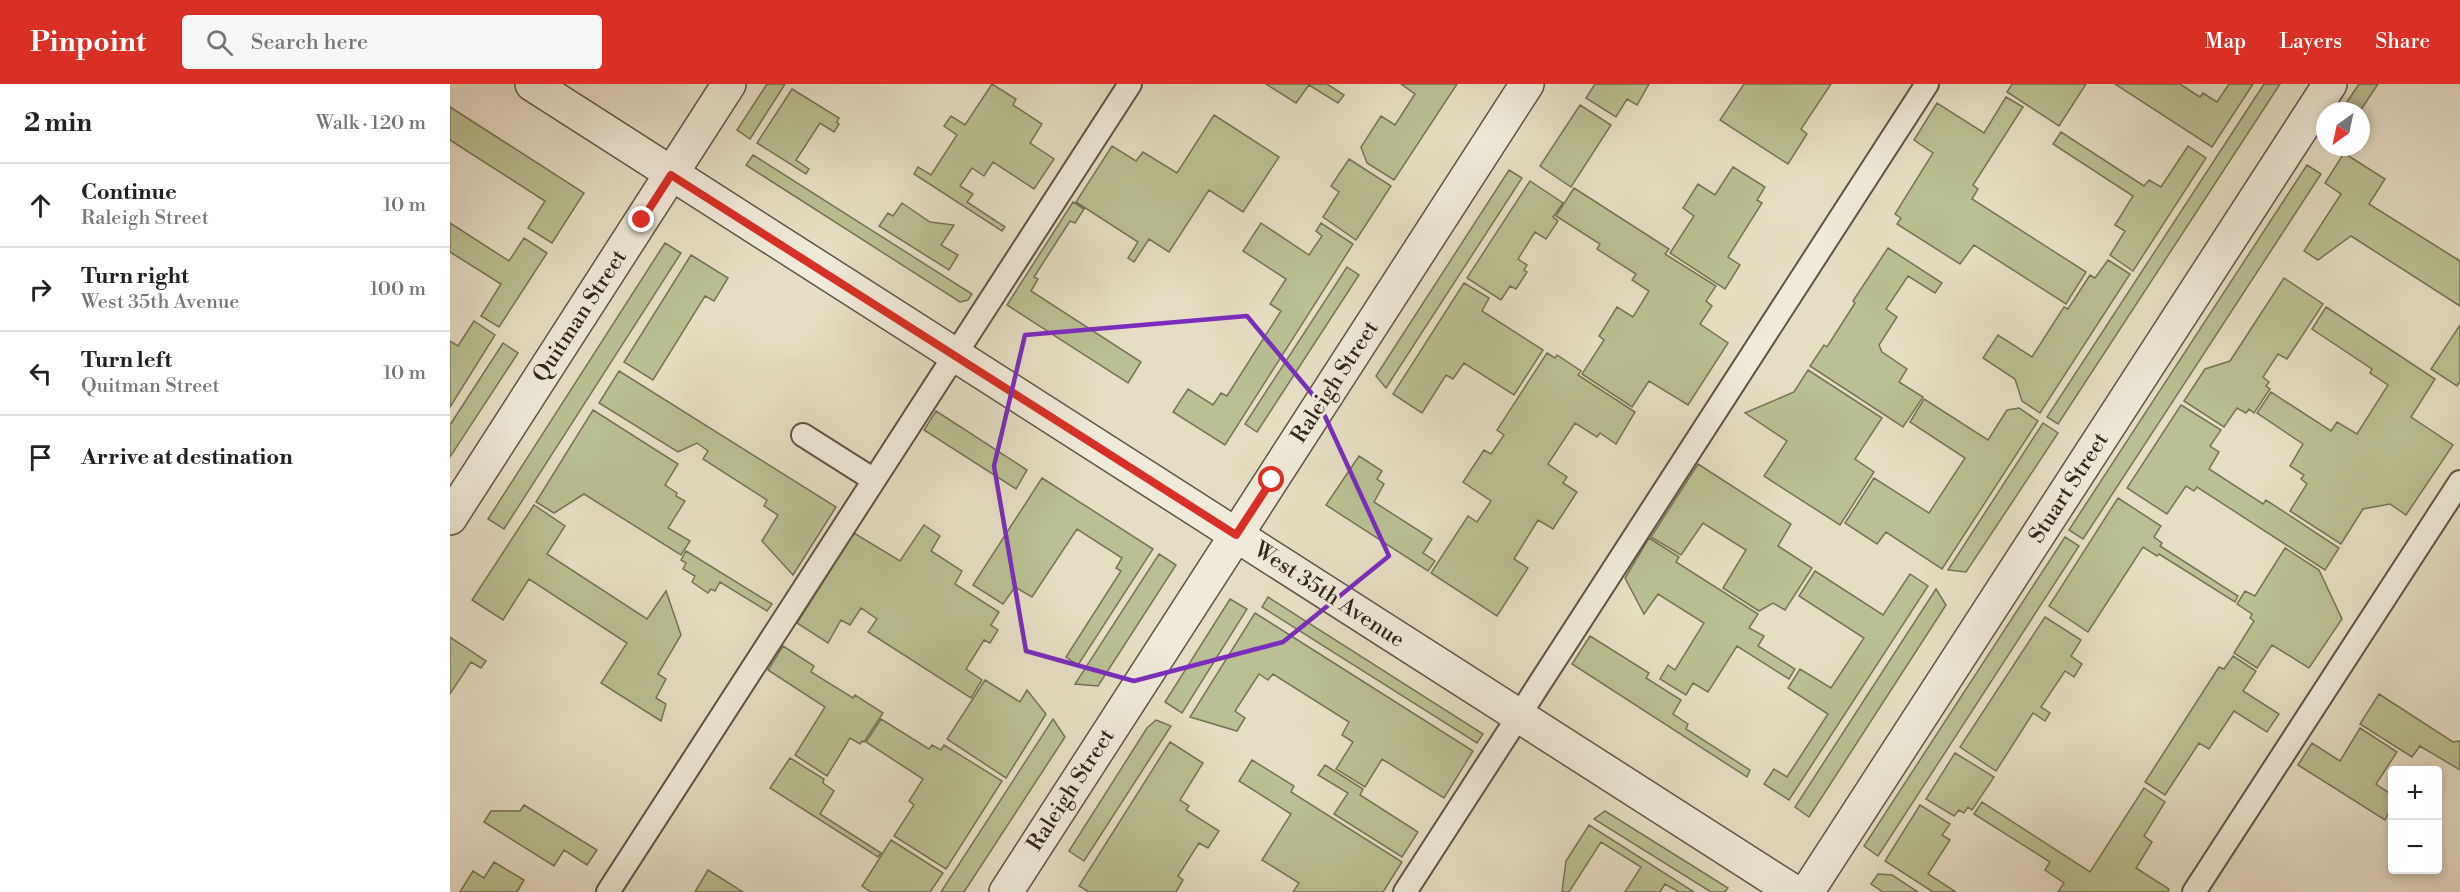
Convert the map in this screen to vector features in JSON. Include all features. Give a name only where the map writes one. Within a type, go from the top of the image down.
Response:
[{"type":"street","name":"West 35th Avenue","points":[[532,84],[1794,892]]},
{"type":"street","name":"Quitman Street","points":[[450,518],[729,84]]},
{"type":"street","name":"Raleigh Street","points":[[1006,892],[1527,84]]},
{"type":"street","name":"Stuart Street","points":[[1807,892],[2330,84]]},
{"type":"lane","points":[[608,892],[1130,84]]},
{"type":"lane","points":[[1405,892],[1927,84]]},
{"type":"lane","points":[[803,435],[874,480]]},
{"type":"lane","points":[[2194,892],[2460,482]]},
{"type":"highlighted area","points":[[1247,316],[1318,401],[1389,556],[1283,642],[1134,681],[1026,651],[994,466],[1025,335]]},
{"type":"green space","points":[[767,84],[785,84],[750,139],[737,130]]},
{"type":"green space","points":[[992,84],[1016,99],[1013,105],[1042,124],[1030,143],[1054,159],[1034,189],[993,162],[984,176],[972,168],[960,186],[973,194],[967,202],[1005,227],[1002,231],[914,174],[918,167],[931,175],[957,135],[944,126],[951,116],[965,125]]},
{"type":"green space","points":[[1266,84],[1327,84],[1344,95],[1338,103],[1309,85],[1296,103]]},
{"type":"green space","points":[[1401,84],[1457,84],[1394,180],[1367,163],[1361,147],[1381,116],[1395,125],[1415,94]]},
{"type":"green space","points":[[1595,84],[1649,84],[1637,105],[1627,99],[1616,117],[1586,98]]},
{"type":"green space","points":[[1744,84],[1831,84],[1801,129],[1807,134],[1788,164],[1720,120]]},
{"type":"green space","points":[[2012,84],[2086,84],[2059,126],[2007,92]]},
{"type":"green space","points":[[2115,84],[2180,84],[2200,97],[2203,93],[2217,102],[2229,84],[2253,84],[2212,147]]},
{"type":"green space","points":[[2264,84],[2280,84],[2058,424],[2047,417]]},
{"type":"green space","points":[[2359,84],[2378,84],[2366,102],[2347,102]]},
{"type":"green space","points":[[792,89],[839,118],[837,122],[839,124],[834,132],[820,123],[796,160],[809,169],[806,174],[757,143]]},
{"type":"green space","points":[[2006,97],[2023,107],[1973,185],[1978,189],[1972,199],[2086,272],[2066,304],[1974,245],[1960,264],[1897,224],[1901,218],[1895,214],[1933,153],[1914,140],[1937,103],[1984,133]]},
{"type":"green space","points":[[1580,105],[1611,125],[1571,187],[1540,166]]},
{"type":"green space","points":[[450,107],[584,193],[552,243],[528,228],[545,201],[450,140]]},
{"type":"green space","points":[[1214,115],[1279,157],[1243,212],[1209,190],[1169,252],[1149,239],[1134,262],[1128,258],[1138,242],[1076,202],[1112,146],[1136,161],[1143,152],[1177,173]]},
{"type":"green space","points":[[2061,132],[2144,186],[2149,180],[2161,187],[2188,146],[2206,158],[2133,271],[2110,255],[2125,231],[2115,225],[2133,196],[2053,144]]},
{"type":"green space","points":[[753,155],[972,294],[968,300],[960,302],[746,165]]},
{"type":"green space","points":[[2342,156],[2349,156],[2385,179],[2369,204],[2460,261],[2460,306],[2351,236],[2318,260],[2304,251],[2341,194],[2325,183]]},
{"type":"green space","points":[[1349,159],[1391,186],[1356,240],[1323,217],[1339,192],[1331,186]]},
{"type":"green space","points":[[2307,165],[2321,174],[2083,539],[2069,530]]},
{"type":"green space","points":[[1733,167],[1765,187],[1757,200],[1762,203],[1728,257],[1740,265],[1725,289],[1670,253],[1694,216],[1683,208],[1698,184],[1715,195]]},
{"type":"green space","points":[[1509,170],[1522,178],[1386,388],[1376,376]]},
{"type":"green space","points":[[1530,181],[1563,203],[1553,217],[1558,221],[1546,239],[1535,232],[1518,259],[1527,265],[1524,270],[1527,272],[1516,289],[1510,286],[1501,300],[1467,278]]},
{"type":"green space","points":[[1574,188],[1669,249],[1665,254],[1716,286],[1706,301],[1712,306],[1700,324],[1728,343],[1688,405],[1649,381],[1632,407],[1582,374],[1604,340],[1599,336],[1617,307],[1633,317],[1649,291],[1632,280],[1636,274],[1597,249],[1600,244],[1556,216]]},
{"type":"green space","points":[[1073,202],[1084,209],[1075,223],[1070,221],[1034,277],[1038,279],[1031,291],[1141,362],[1128,383],[1007,305]]},
{"type":"green space","points":[[902,203],[930,222],[954,225],[941,245],[958,255],[949,270],[879,226],[888,213],[893,216]]},
{"type":"green space","points":[[450,223],[509,261],[524,238],[547,253],[499,327],[481,316],[501,284],[450,252]]},
{"type":"green space","points":[[1261,223],[1309,255],[1322,236],[1316,231],[1321,223],[1353,244],[1225,445],[1173,412],[1188,389],[1213,405],[1221,393],[1227,396],[1281,311],[1270,304],[1286,279],[1243,251]]},
{"type":"green space","points":[[665,243],[681,253],[504,529],[488,519]]},
{"type":"green space","points":[[1888,248],[1942,283],[1935,293],[1908,276],[1886,309],[1897,317],[1879,345],[1882,352],[1907,369],[1899,382],[1923,397],[1903,427],[1810,366],[1824,345],[1827,347],[1855,303],[1853,301]]},
{"type":"green space","points":[[691,255],[728,278],[714,301],[705,296],[653,380],[624,362]]},
{"type":"green space","points":[[2108,260],[2130,274],[2040,413],[2022,401],[2015,379],[1983,358],[1998,335],[2032,357],[2064,307],[2068,309],[2090,275],[2095,278]]},
{"type":"green space","points":[[1347,267],[1359,275],[1257,432],[1245,424]]},
{"type":"green space","points":[[2284,278],[2323,304],[2287,359],[2278,354],[2263,377],[2269,382],[2266,386],[2270,389],[2254,413],[2249,409],[2246,413],[2237,408],[2224,427],[2184,401],[2205,369],[2230,361]]},
{"type":"green space","points":[[1464,283],[1489,298],[1482,311],[1543,350],[1514,395],[1464,363],[1453,379],[1446,375],[1422,413],[1393,394]]},
{"type":"green space","points":[[2326,307],[2435,379],[2411,417],[2453,445],[2406,515],[2390,504],[2363,509],[2341,544],[2290,511],[2307,484],[2301,479],[2304,475],[2290,466],[2303,444],[2257,413],[2271,392],[2331,431],[2337,422],[2357,434],[2388,385],[2370,373],[2372,369],[2312,329]]},
{"type":"green space","points":[[474,321],[495,335],[450,407],[450,341],[458,346]]},
{"type":"green space","points":[[2460,325],[2460,381],[2457,386],[2431,369]]},
{"type":"green space","points":[[503,343],[518,353],[450,457],[450,425]]},
{"type":"green space","points":[[1547,353],[1555,358],[1557,355],[1581,371],[1578,375],[1635,412],[1616,444],[1600,433],[1597,437],[1575,423],[1548,464],[1567,477],[1563,483],[1577,492],[1553,529],[1538,520],[1514,559],[1528,568],[1497,616],[1431,573],[1468,516],[1477,522],[1491,501],[1463,482],[1484,450],[1491,454],[1504,435],[1497,430]]},
{"type":"green space","points":[[1808,370],[1882,418],[1855,459],[1874,472],[1840,525],[1764,476],[1787,441],[1745,413],[1794,392]]},
{"type":"green space","points":[[619,371],[836,507],[793,575],[762,541],[778,515],[764,506],[767,500],[703,459],[708,451],[697,443],[678,452],[599,403]]},
{"type":"green space","points":[[1924,399],[1988,440],[2007,410],[2019,408],[2038,421],[1942,569],[1886,532],[1877,544],[1845,523],[1874,478],[1929,513],[1965,458],[1910,422]]},
{"type":"green space","points":[[2181,405],[2221,430],[2210,446],[2219,452],[2209,469],[2263,504],[2266,500],[2339,548],[2325,570],[2197,487],[2194,491],[2186,486],[2167,514],[2127,488]]},
{"type":"green space","points":[[593,410],[678,464],[665,485],[685,501],[668,528],[690,541],[681,555],[584,494],[554,513],[536,502]]},
{"type":"green space","points":[[936,411],[1027,470],[1016,489],[924,430]]},
{"type":"green space","points":[[2043,423],[2058,433],[1966,572],[1948,570]]},
{"type":"green space","points":[[1359,456],[1382,471],[1377,479],[1384,484],[1374,502],[1432,539],[1423,553],[1435,561],[1428,571],[1326,505]]},
{"type":"green space","points":[[1698,464],[1791,524],[1778,546],[1812,568],[1785,610],[1773,603],[1759,611],[1723,588],[1746,550],[1703,523],[1681,555],[1651,537]]},
{"type":"green space","points":[[1042,478],[1153,549],[1078,665],[1066,657],[1121,571],[1116,568],[1122,558],[1077,529],[1032,597],[1015,587],[1003,604],[973,585]]},
{"type":"green space","points":[[2118,498],[2161,526],[2154,537],[2162,543],[2160,546],[2238,596],[2235,602],[2159,554],[2157,556],[2143,547],[2088,632],[2049,606]]},
{"type":"green space","points":[[534,505],[565,526],[547,554],[647,619],[666,591],[681,635],[658,674],[666,679],[656,698],[666,704],[661,721],[601,683],[627,643],[529,579],[503,620],[472,600]]},
{"type":"green space","points":[[924,525],[940,536],[931,551],[962,571],[955,584],[999,612],[991,625],[998,630],[990,643],[984,640],[966,669],[982,680],[971,698],[868,632],[877,619],[861,608],[850,625],[841,620],[828,643],[797,623],[854,533],[900,561]]},
{"type":"green space","points":[[2065,537],[2079,546],[1878,856],[1864,846]]},
{"type":"green space","points":[[1649,538],[1679,557],[1676,562],[1758,614],[1749,628],[1764,636],[1758,646],[1795,669],[1789,679],[1737,646],[1708,692],[1693,683],[1686,695],[1660,679],[1668,665],[1675,670],[1704,623],[1658,594],[1644,614],[1625,578]]},
{"type":"green space","points":[[2285,548],[2319,570],[2342,619],[2309,668],[2272,645],[2257,668],[2234,653],[2254,621],[2250,618],[2252,614],[2237,604],[2245,591],[2255,596]]},
{"type":"green space","points":[[686,551],[772,604],[767,611],[720,582],[715,591],[711,589],[708,593],[692,582],[695,576],[683,569],[686,563],[681,560]]},
{"type":"green space","points":[[1159,554],[1176,565],[1098,686],[1075,684]]},
{"type":"green space","points":[[1815,571],[1883,615],[1910,574],[1928,586],[1789,800],[1764,784],[1774,769],[1787,777],[1828,714],[1788,688],[1800,669],[1831,688],[1864,638],[1799,596]]},
{"type":"green space","points":[[1936,589],[1946,605],[1809,817],[1795,807]]},
{"type":"green space","points":[[1268,597],[1483,734],[1477,743],[1262,607]]},
{"type":"green space","points":[[1230,599],[1247,609],[1182,713],[1165,702]]},
{"type":"green space","points":[[1255,613],[1473,751],[1444,798],[1382,759],[1365,787],[1336,769],[1353,742],[1342,735],[1349,722],[1273,674],[1268,680],[1259,674],[1235,711],[1245,718],[1237,731],[1190,717]]},
{"type":"green space","points":[[2045,617],[2081,640],[2071,656],[2082,664],[2074,677],[2065,671],[2041,707],[2050,713],[2045,721],[2033,713],[1996,771],[1960,747]]},
{"type":"green space","points":[[1590,636],[1649,673],[1646,678],[1681,700],[1673,714],[1688,724],[1686,729],[1750,770],[1747,777],[1572,664]]},
{"type":"green space","points":[[450,637],[486,661],[481,668],[471,662],[450,694]]},
{"type":"green space","points":[[783,646],[814,666],[811,672],[853,698],[855,695],[883,713],[864,742],[860,744],[850,738],[827,776],[795,755],[825,707],[768,670]]},
{"type":"green space","points":[[2233,656],[2256,671],[2243,691],[2279,714],[2267,732],[2234,711],[2209,749],[2199,743],[2165,795],[2145,782],[2219,667],[2224,669]]},
{"type":"green space","points":[[985,680],[1020,702],[1027,690],[1046,714],[1006,778],[947,739]]},
{"type":"green space","points":[[2379,694],[2453,742],[2460,741],[2460,770],[2420,746],[2412,757],[2360,724]]},
{"type":"green space","points":[[881,719],[929,749],[932,745],[941,750],[944,745],[1002,781],[946,869],[894,836],[914,805],[909,801],[923,779],[866,742]]},
{"type":"green space","points":[[1053,719],[1065,737],[964,892],[941,892]]},
{"type":"green space","points":[[1156,720],[1171,726],[1084,861],[1069,851],[1147,728]]},
{"type":"green space","points":[[2360,728],[2397,752],[2376,784],[2388,792],[2388,815],[2385,820],[2298,765],[2312,743],[2340,761]]},
{"type":"green space","points":[[1170,742],[1203,763],[1180,800],[1189,806],[1186,810],[1219,831],[1208,848],[1199,843],[1178,876],[1183,880],[1176,892],[1089,892],[1079,886]]},
{"type":"green space","points":[[1955,753],[1994,777],[1972,810],[1968,807],[1964,813],[1959,810],[1954,816],[1926,799]]},
{"type":"green space","points":[[790,758],[824,779],[823,783],[834,791],[820,814],[881,853],[878,857],[770,788]]},
{"type":"green space","points":[[1252,760],[1294,786],[1291,792],[1402,862],[1383,892],[1293,892],[1299,883],[1262,860],[1291,814],[1239,781]]},
{"type":"green space","points":[[1325,765],[1363,789],[1360,795],[1418,832],[1402,857],[1334,814],[1348,793],[1318,775]]},
{"type":"green space","points":[[2144,788],[2165,802],[2144,836],[2152,842],[2136,868],[2169,889],[2168,892],[2058,892],[2064,883],[2045,870],[2050,862],[1974,814],[1982,802],[2090,872]]},
{"type":"green space","points":[[524,805],[597,850],[587,865],[564,850],[554,866],[484,822],[491,811],[520,811]]},
{"type":"green space","points":[[1920,805],[1950,824],[1942,835],[1950,840],[1928,874],[1956,892],[1933,892],[1885,861]]},
{"type":"green space","points":[[1605,811],[1728,888],[1725,892],[1711,892],[1594,819]]},
{"type":"green space","points":[[1589,825],[1694,892],[1679,892],[1665,884],[1660,892],[1625,892],[1641,867],[1601,842],[1569,892],[1562,892],[1566,861]]},
{"type":"green space","points":[[891,840],[943,873],[930,892],[871,892],[862,886]]},
{"type":"green space","points":[[494,862],[524,880],[517,892],[460,892],[473,871],[484,878]]},
{"type":"green space","points":[[708,870],[743,892],[695,892]]},
{"type":"green space","points":[[1878,874],[1892,875],[1918,892],[1883,892],[1871,884]]},
{"type":"route","points":[[642,220],[671,175],[1236,535],[1272,480]]}]
